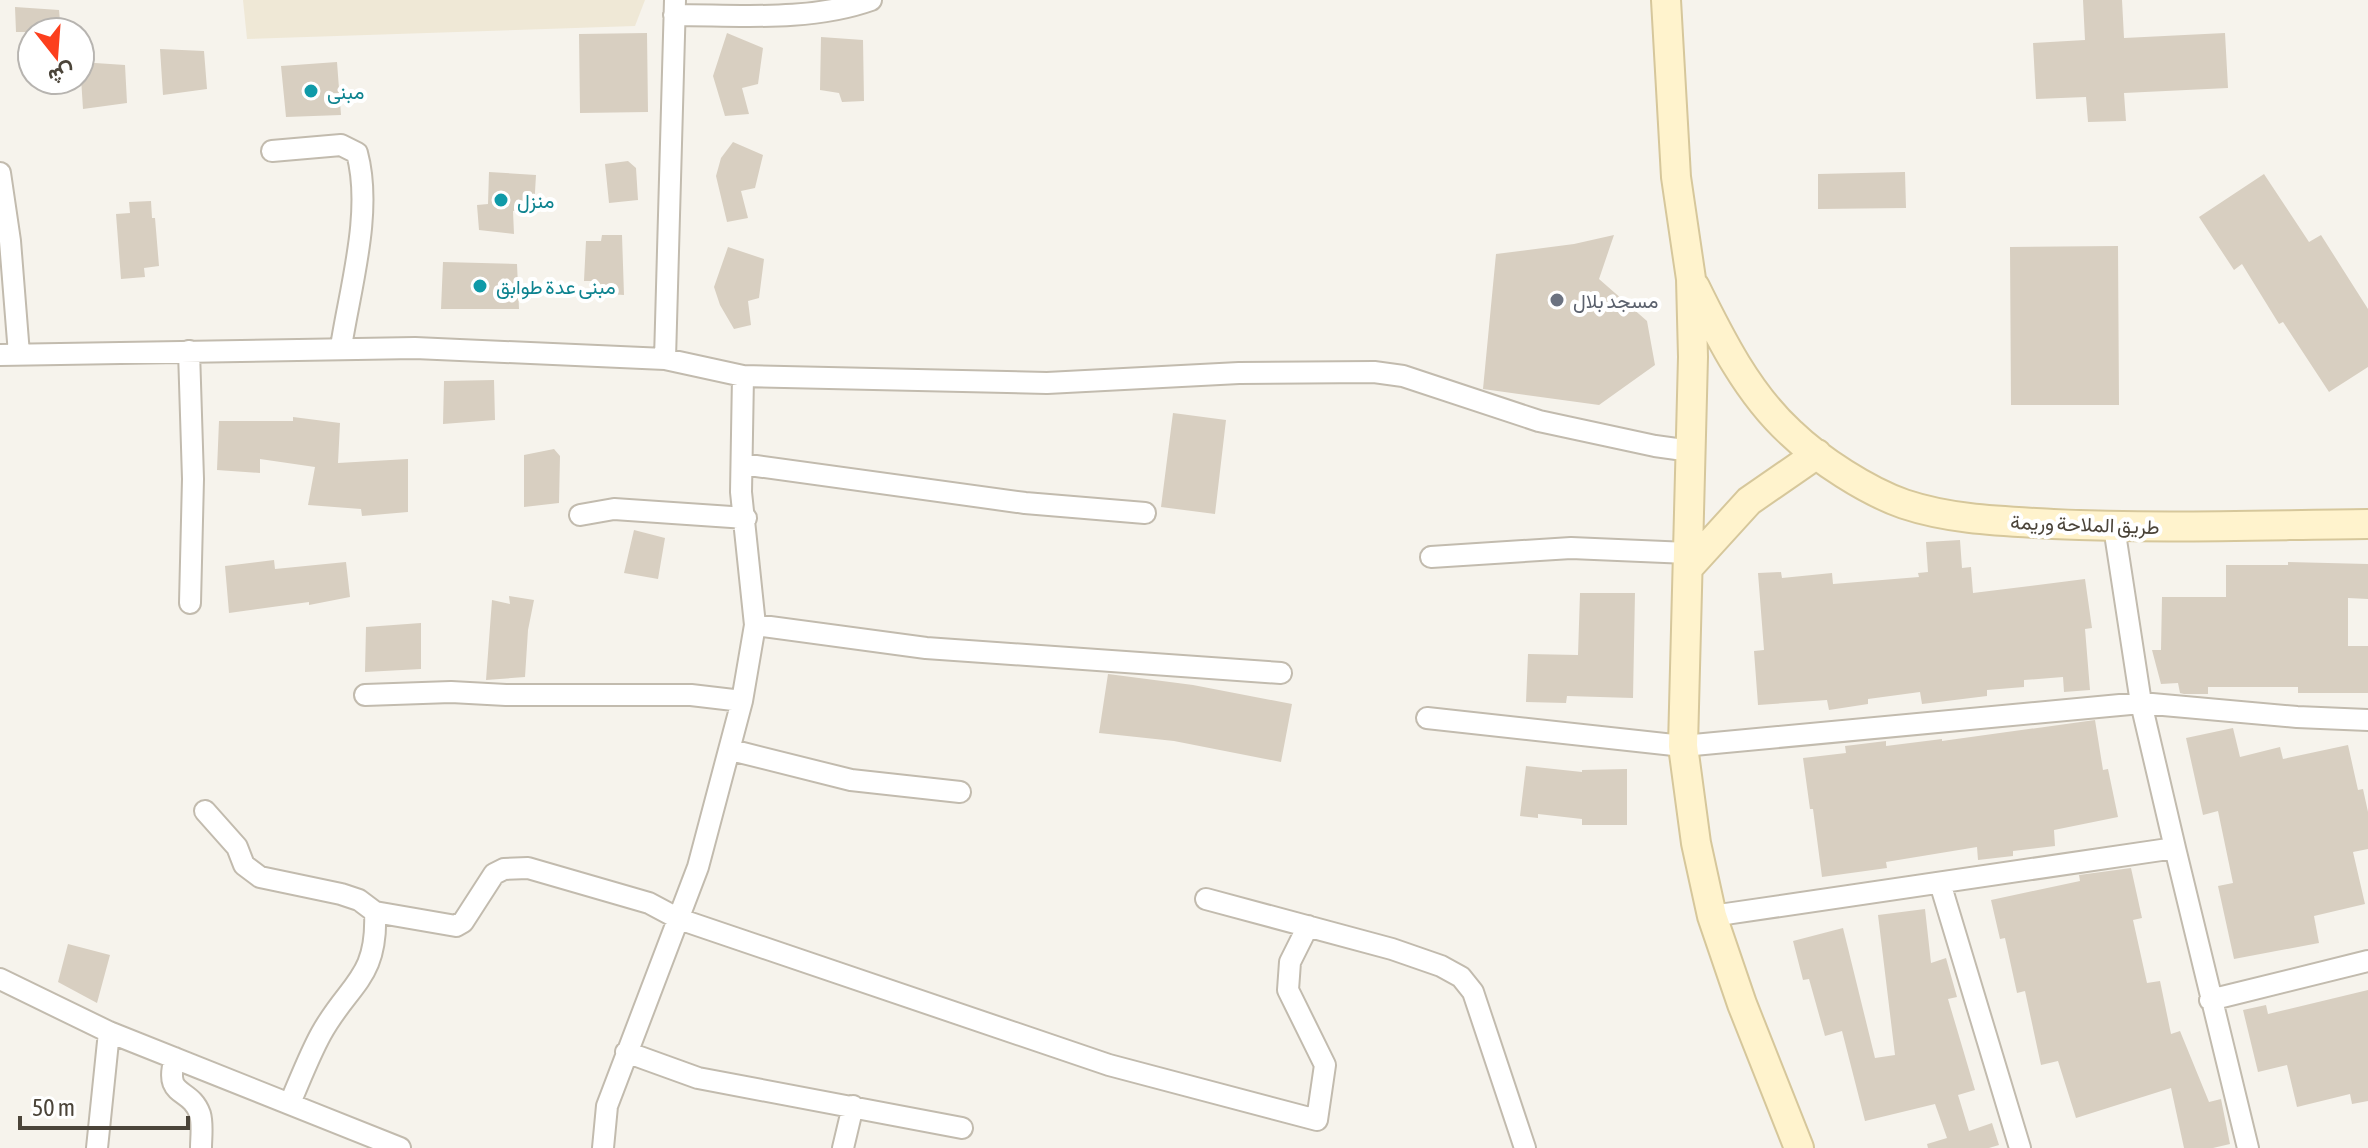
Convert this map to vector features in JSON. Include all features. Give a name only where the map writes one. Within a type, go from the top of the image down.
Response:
[{"type":"main road","points":[[1666,0],[1676,177],[1691,279],[1691,451],[1683,746],[1696,843],[1712,916],[1742,1004],[1799,1148]]},
{"type":"main road","name":"طريق الملاحة وريمة","points":[[1691,279],[1718,334],[1754,389],[1791,434],[1860,483],[1902,503],[1954,517],[2114,527],[2368,524]]},
{"type":"main road","points":[[1688,561],[1749,501],[1817,454]]},
{"type":"street","points":[[665,359],[674,8],[785,15],[848,8],[871,0]]},
{"type":"street","points":[[272,151],[341,145],[357,153],[360,164],[359,248],[341,347]]},
{"type":"street","points":[[0,173],[10,241],[10,354],[415,348],[665,359],[743,376],[1047,383],[1239,373],[1374,372],[1403,376],[1539,421],[1627,441],[1691,451]]},
{"type":"street","points":[[189,351],[193,479],[190,603]]},
{"type":"street","points":[[603,1148],[607,1106],[698,867],[742,701],[755,625],[741,492],[743,376]]},
{"type":"street","points":[[742,464],[1025,503],[1145,513]]},
{"type":"street","points":[[580,515],[614,509],[746,518]]},
{"type":"street","points":[[2114,527],[2141,703],[2248,1148]]},
{"type":"street","points":[[1431,557],[1571,548],[1688,561]]},
{"type":"street","points":[[755,625],[926,648],[1281,673]]},
{"type":"street","points":[[365,695],[451,692],[691,695],[742,701]]},
{"type":"street","points":[[1427,718],[1683,746],[2141,703],[2368,720]]},
{"type":"street","points":[[731,750],[851,780],[960,792]]},
{"type":"street","points":[[205,811],[237,847],[244,865],[260,877],[341,894],[359,900],[375,912],[456,926],[463,922],[494,874],[504,869],[528,868],[649,903],[679,919],[1109,1065],[1317,1120],[1325,1065],[1288,990],[1290,962],[1308,926]]},
{"type":"street","points":[[1712,916],[2175,848]]},
{"type":"street","points":[[1940,883],[2020,1148]]},
{"type":"street","points":[[1206,899],[1392,949],[1441,966],[1461,977],[1473,992],[1525,1148]]},
{"type":"street","points":[[290,1103],[320,1035],[370,964],[376,938],[375,912]]},
{"type":"street","points":[[2210,1000],[2368,961]]},
{"type":"street","points":[[0,979],[109,1032],[400,1148]]},
{"type":"street","points":[[97,1148],[109,1032]]},
{"type":"street","points":[[626,1052],[698,1078],[962,1128]]},
{"type":"street","points":[[175,1058],[171,1083],[201,1116],[201,1148]]},
{"type":"street","points":[[843,1148],[853,1106]]},
{"type":"shaded area","points":[[243,0],[645,0],[635,26],[247,39]]},
{"type":"building","points":[[2083,0],[2122,0],[2124,38],[2225,33],[2228,88],[2124,93],[2126,121],[2088,122],[2086,97],[2036,99],[2033,43],[2085,40]]},
{"type":"building","points":[[15,7],[59,10],[60,16],[16,16],[16,32]]},
{"type":"building","points":[[647,33],[648,112],[580,113],[579,34]]},
{"type":"building","points":[[727,33],[763,48],[758,84],[742,88],[749,114],[725,116],[713,76]]},
{"type":"building","points":[[821,37],[863,40],[864,101],[842,102],[839,93],[820,90]]},
{"type":"building","points":[[160,49],[204,51],[207,89],[163,95]]},
{"type":"building","name":"مبنى","points":[[337,62],[341,115],[286,117],[281,66]]},
{"type":"building","points":[[96,63],[125,65],[127,103],[83,109],[82,96],[96,96]]},
{"type":"building","points":[[733,142],[763,155],[755,188],[741,191],[748,218],[727,222],[716,176],[721,158]]},
{"type":"building","points":[[628,161],[636,168],[638,200],[609,203],[605,164]]},
{"type":"building","name":"منزل","points":[[489,172],[536,175],[534,209],[513,211],[514,234],[479,230],[477,205],[488,204]]},
{"type":"building","points":[[1905,172],[1906,208],[1818,209],[1818,174]]},
{"type":"building","points":[[2264,174],[2309,242],[2321,235],[2368,309],[2368,367],[2329,392],[2283,322],[2279,324],[2242,264],[2234,270],[2199,217]]},
{"type":"building","points":[[151,201],[159,266],[144,268],[145,277],[121,279],[116,214],[130,213],[129,202]]},
{"type":"building","name":"منزل","points":[[602,235],[622,235],[624,295],[596,293],[593,281],[584,281],[586,241],[601,241]]},
{"type":"building","name":"مسجد بلال","points":[[1614,235],[1599,279],[1647,321],[1655,365],[1599,405],[1483,389],[1496,254],[1574,244]]},
{"type":"building","points":[[2118,246],[2119,405],[2011,405],[2010,247]]},
{"type":"building","points":[[728,247],[764,259],[759,298],[748,301],[751,325],[734,329],[714,287]]},
{"type":"building","name":"مبنى عدة طوابق","points":[[443,262],[517,264],[519,309],[441,309]]},
{"type":"building","points":[[494,380],[495,420],[443,424],[444,381]]},
{"type":"building","points":[[1173,413],[1226,420],[1215,514],[1161,507]]},
{"type":"building","points":[[293,417],[340,423],[338,463],[408,459],[408,512],[362,516],[361,509],[308,505],[315,467],[260,459],[260,473],[217,470],[219,421],[293,421]]},
{"type":"building","points":[[554,449],[560,456],[559,503],[524,507],[524,455]]},
{"type":"building","points":[[634,530],[665,538],[658,579],[624,573]]},
{"type":"building","points":[[1960,540],[1962,568],[1971,567],[1973,593],[2085,579],[2092,628],[2085,629],[2090,690],[2064,692],[2063,677],[2024,680],[2024,687],[1987,690],[1987,696],[1922,704],[1920,692],[1868,699],[1868,704],[1829,710],[1827,700],[1758,705],[1754,651],[1764,650],[1758,573],[1781,572],[1782,578],[1832,573],[1833,584],[1919,577],[1918,573],[1928,572],[1926,542]]},
{"type":"building","points":[[274,560],[275,569],[346,562],[350,597],[309,605],[309,602],[229,613],[225,566]]},
{"type":"building","points":[[2288,562],[2368,564],[2368,599],[2348,598],[2348,646],[2368,646],[2368,693],[2298,693],[2298,687],[2208,687],[2208,694],[2184,694],[2180,693],[2178,683],[2161,684],[2152,650],[2161,650],[2162,597],[2226,597],[2226,565],[2288,565]]},
{"type":"building","points":[[1580,593],[1635,593],[1633,698],[1567,696],[1566,703],[1526,702],[1528,654],[1578,655]]},
{"type":"building","points":[[509,596],[534,600],[528,630],[525,677],[486,680],[492,600],[510,604]]},
{"type":"building","points":[[421,623],[421,669],[365,672],[366,627]]},
{"type":"building","points":[[1108,674],[1193,685],[1292,704],[1281,762],[1174,741],[1099,733]]},
{"type":"building","points":[[2095,720],[2103,770],[2108,769],[2118,817],[2054,830],[2055,846],[2013,851],[2013,856],[1978,860],[1977,847],[1886,862],[1887,868],[1822,877],[1803,758],[1846,753],[1845,746],[1886,741],[1886,746],[1942,741]]},
{"type":"building","points":[[2233,728],[2240,757],[2280,747],[2283,759],[2348,745],[2358,790],[2363,789],[2368,812],[2368,849],[2353,852],[2365,904],[2314,916],[2319,943],[2234,959],[2218,886],[2233,883],[2218,811],[2203,815],[2186,738]]},
{"type":"building","points":[[1526,766],[1582,772],[1627,769],[1627,825],[1582,825],[1582,819],[1538,814],[1538,818],[1520,816]]},
{"type":"building","points":[[2131,868],[2142,918],[2133,920],[2147,983],[2160,981],[2171,1034],[2180,1031],[2209,1102],[2221,1099],[2230,1144],[2213,1148],[2184,1148],[2171,1088],[2076,1118],[2058,1061],[2041,1065],[2025,991],[2017,993],[2005,938],[2000,939],[1991,900],[2080,881],[2079,875]]},
{"type":"building","points":[[1925,909],[1931,963],[1946,958],[1957,997],[1948,999],[1975,1090],[1958,1095],[1969,1131],[1992,1123],[1999,1145],[1989,1148],[1928,1148],[1927,1144],[1947,1138],[1935,1104],[1865,1121],[1842,1031],[1825,1036],[1809,979],[1803,980],[1793,941],[1843,928],[1875,1058],[1895,1055],[1878,915]]},
{"type":"building","points":[[68,944],[110,955],[97,1003],[58,982]]},
{"type":"building","points":[[2368,990],[2368,1101],[2352,1104],[2350,1094],[2297,1107],[2287,1065],[2258,1072],[2243,1010],[2266,1005],[2268,1014]]},
{"type":"place","name":"مبنى","points":[[311,91]]},
{"type":"place","name":"منزل","points":[[501,200]]},
{"type":"place","name":"مبنى عدة طوابق","points":[[480,286]]},
{"type":"place","name":"مسجد بلال","points":[[1557,300]]}]
